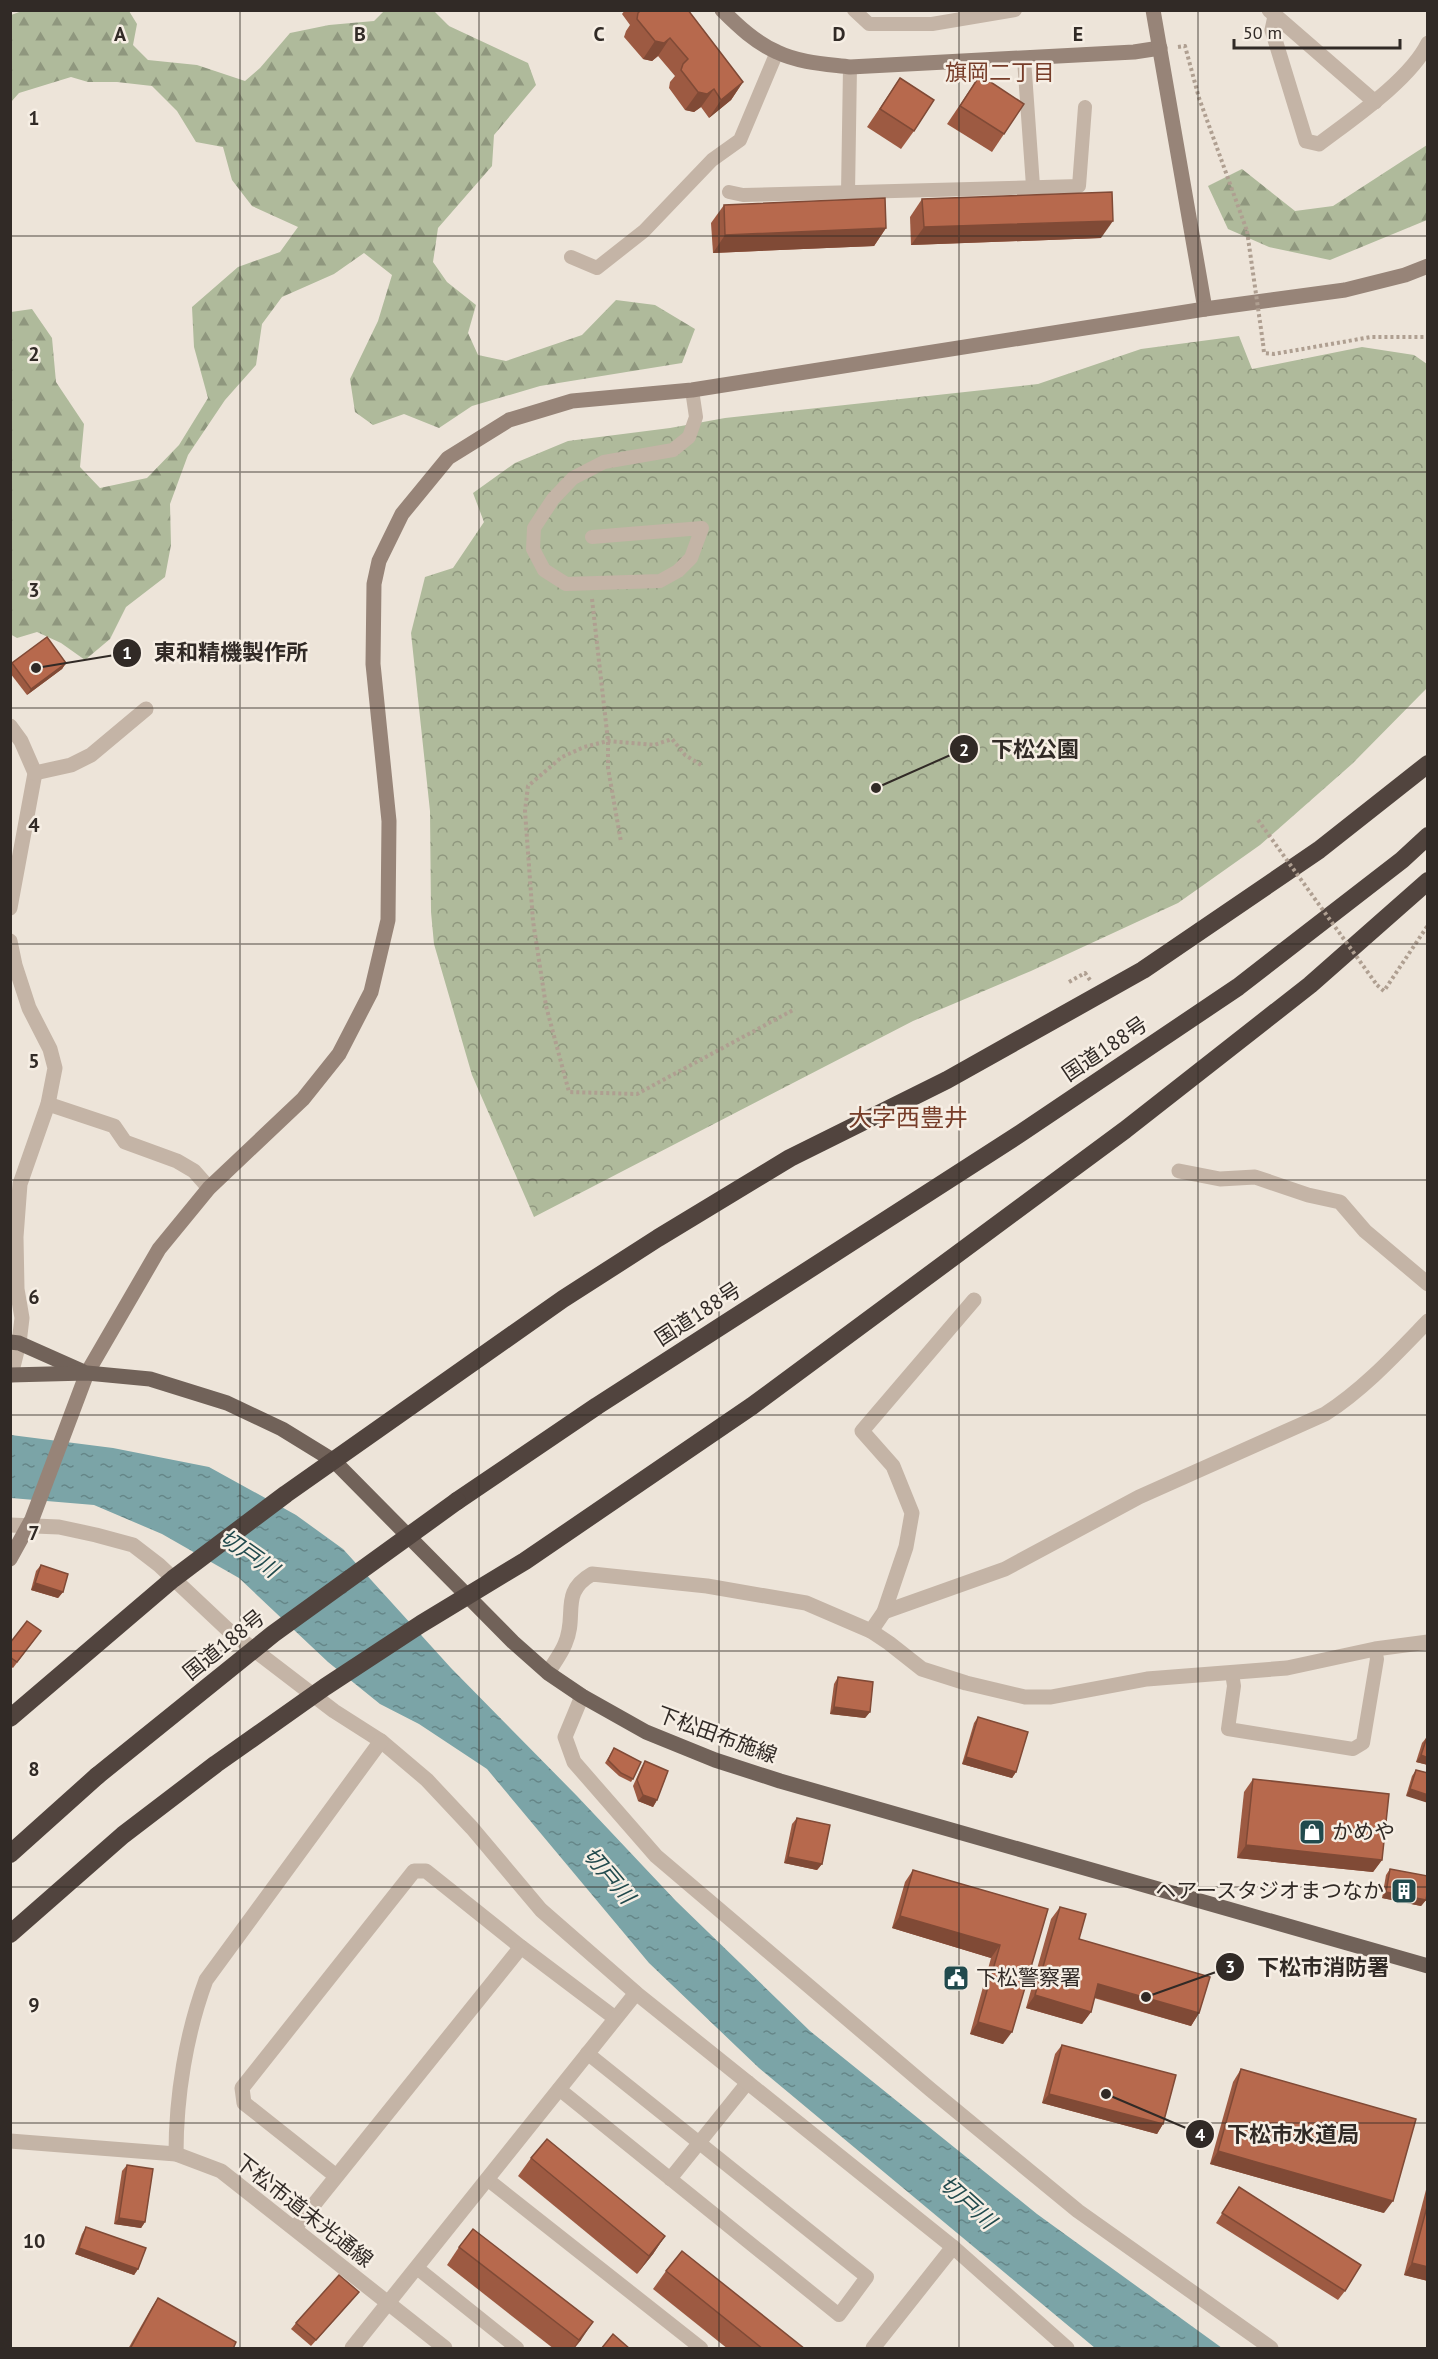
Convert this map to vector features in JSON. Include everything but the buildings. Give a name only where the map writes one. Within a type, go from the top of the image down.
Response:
[{"type":"highway","points":[[10,1718],[178,1576],[286,1494],[563,1299],[657,1238],[790,1158],[948,1080],[1143,970],[1319,850],[1428,764]]},
{"type":"highway","name":"国道188号","points":[[10,1854],[98,1776],[273,1634],[457,1501],[607,1399],[1021,1133],[1238,987],[1402,860],[1428,836]]},
{"type":"highway","points":[[10,1934],[123,1835],[216,1764],[319,1691],[421,1624],[525,1561],[752,1406],[1116,1136],[1310,985],[1428,881]]},
{"type":"main road","name":"下松田布施線","points":[[15,1343],[87,1373]]},
{"type":"main road","name":"下松田布施線","points":[[11,1375],[87,1373],[150,1379],[227,1402],[282,1429],[333,1461],[466,1596],[548,1673],[582,1696],[646,1732],[747,1771],[1428,1966]]},
{"type":"street","points":[[722,10],[743,30],[777,52],[816,63],[850,67],[1024,59],[1134,52],[1160,48]]},
{"type":"street","points":[[1153,10],[1205,309]]},
{"type":"street","points":[[1272,13],[1272,30],[1306,141],[1319,144],[1375,102],[1422,55],[1428,44]]},
{"type":"street","points":[[1272,13],[1375,102]]},
{"type":"street","points":[[10,1559],[30,1522],[87,1373],[159,1249],[209,1188],[303,1099],[339,1054],[371,992],[388,920],[390,821],[373,664],[374,584],[379,561],[402,514],[448,458],[508,420],[572,401],[692,390],[1205,309],[1345,290],[1405,275],[1428,266]]},
{"type":"street","points":[[35,773],[71,765],[90,755],[146,710]]},
{"type":"street","points":[[10,726],[21,741],[35,773],[10,908]]},
{"type":"street","points":[[10,941],[29,1008],[50,1049],[55,1068],[48,1104],[20,1184],[14,1288],[22,1318],[15,1343],[11,1375]]},
{"type":"street","points":[[48,1104],[114,1126],[125,1142],[177,1161],[194,1171],[209,1188]]},
{"type":"street","points":[[1179,1171],[1220,1179],[1255,1178],[1308,1195],[1340,1202],[1365,1231],[1428,1284]]},
{"type":"street","points":[[871,1631],[884,1612],[906,1547],[912,1513],[893,1466],[862,1431],[974,1300]]},
{"type":"street","points":[[884,1612],[1005,1569],[1139,1497],[1325,1414],[1343,1402],[1428,1321]]},
{"type":"street","points":[[10,1525],[30,1522],[133,1545],[178,1576],[227,1629],[319,1691],[426,1780],[472,1828],[541,1910],[636,1993],[953,2247],[1067,2349]]},
{"type":"street","points":[[548,1673],[565,1645],[570,1627],[571,1597],[579,1582],[592,1574],[706,1586],[806,1603],[871,1631],[922,1670],[1025,1697],[1051,1697],[1147,1679],[1287,1668],[1375,1649],[1428,1642]]},
{"type":"street","points":[[582,1696],[565,1737],[574,1762],[656,1856],[1077,2211],[1271,2349]]},
{"type":"street","points":[[176,2154],[176,2125],[188,2047],[197,2005],[206,1980],[381,1741]]},
{"type":"street","points":[[336,2176],[244,2103],[242,2088],[414,1871],[426,1871],[615,2018]]},
{"type":"street","points":[[295,2228],[521,1947]]},
{"type":"street","points":[[352,2349],[636,1993]]},
{"type":"street","name":"下松市道末光通線","points":[[10,2141],[176,2154],[221,2171],[444,2349]]},
{"type":"street","points":[[873,2349],[953,2247]]},
{"type":"lane","points":[[854,10],[869,24],[932,24],[1015,10]]},
{"type":"lane","points":[[571,257],[597,268],[644,231],[712,160],[740,140],[777,52]]},
{"type":"lane","points":[[1024,59],[1033,186]]},
{"type":"lane","points":[[848,193],[850,67]]},
{"type":"lane","points":[[729,192],[743,195],[1079,186],[1085,107]]},
{"type":"lane","points":[[592,537],[702,528],[692,558],[678,571],[660,581],[566,584],[544,570],[533,549],[534,528],[553,499],[573,478],[604,462],[673,450],[689,436],[696,417],[692,390]]},
{"type":"lane","points":[[1232,1673],[1234,1686],[1228,1729],[1353,1749],[1363,1743],[1377,1659],[1375,1649]]},
{"type":"lane","points":[[559,2090],[838,2315],[867,2277],[587,2053]]},
{"type":"lane","points":[[670,2179],[701,2144],[748,2082]]},
{"type":"lane","points":[[487,2179],[701,2349]]},
{"type":"lane","points":[[417,2268],[517,2349]]},
{"type":"path","points":[[1160,48],[1185,46],[1199,98],[1247,231],[1264,353],[1274,354],[1371,337],[1428,337]]},
{"type":"path","points":[[590,584],[608,741],[608,768],[621,842]]},
{"type":"path","points":[[701,765],[685,755],[672,739],[654,745],[608,741],[584,747],[562,757],[528,786],[525,811],[533,921],[544,995],[569,1092],[637,1094],[795,1009]]},
{"type":"path","points":[[1258,820],[1377,985],[1384,991],[1428,925]]},
{"type":"path","points":[[1069,982],[1085,973]]},
{"type":"green space","points":[[22,11],[129,11],[137,24],[133,45],[148,60],[197,65],[245,81],[260,68],[290,33],[329,25],[374,21],[384,11],[434,11],[449,26],[528,63],[536,85],[494,135],[492,166],[438,228],[433,262],[447,282],[476,305],[468,333],[478,355],[506,361],[582,335],[616,300],[655,305],[695,329],[682,363],[540,386],[472,406],[439,428],[404,414],[373,425],[355,412],[350,379],[378,321],[392,275],[364,253],[334,274],[282,297],[262,324],[256,365],[225,400],[188,455],[170,504],[171,545],[165,577],[126,607],[110,639],[85,660],[61,643],[37,632],[17,638],[10,634],[11,312],[32,309],[52,338],[56,382],[84,424],[80,467],[100,488],[147,478],[179,445],[208,398],[194,347],[192,307],[238,267],[280,252],[298,227],[252,206],[232,180],[223,147],[196,142],[177,111],[152,86],[117,82],[88,82],[71,77],[19,93],[11,102],[11,15]]},
{"type":"green space","points":[[1427,145],[1427,220],[1330,260],[1269,247],[1228,229],[1208,186],[1242,169],[1295,211],[1333,206]]},
{"type":"green space","points":[[1239,336],[1252,369],[1362,347],[1414,355],[1427,364],[1427,688],[1352,764],[1260,845],[1178,903],[1031,971],[913,1021],[534,1217],[472,1075],[434,944],[431,912],[430,811],[411,633],[425,577],[453,568],[484,522],[473,493],[515,463],[568,441],[670,428],[725,418],[1038,384],[1141,349]]},
{"type":"water","name":"切戸川","points":[[11,1435],[113,1448],[209,1467],[296,1515],[343,1549],[451,1668],[676,1901],[810,2031],[1037,2214],[1222,2348],[1095,2348],[759,2068],[649,1963],[487,1769],[419,1724],[380,1704],[328,1662],[239,1578],[162,1534],[94,1505],[11,1498]]},
{"type":"place","name":"東和精機製作所","points":[[36,668]]},
{"type":"place","name":"下松公園","points":[[876,788]]},
{"type":"place","name":"かめや","points":[[1312,1832]]},
{"type":"place","name":"ヘアースタジオまつなか","points":[[1404,1891]]},
{"type":"place","name":"下松警察署","points":[[956,1978]]},
{"type":"place","name":"下松市消防署","points":[[1146,1997]]},
{"type":"place","name":"下松市水道局","points":[[1106,2094]]},
{"type":"district","name":"旗岡二丁目","points":[[1000,72]]},
{"type":"district","name":"大字西豊井","points":[[908,1118]]}]
